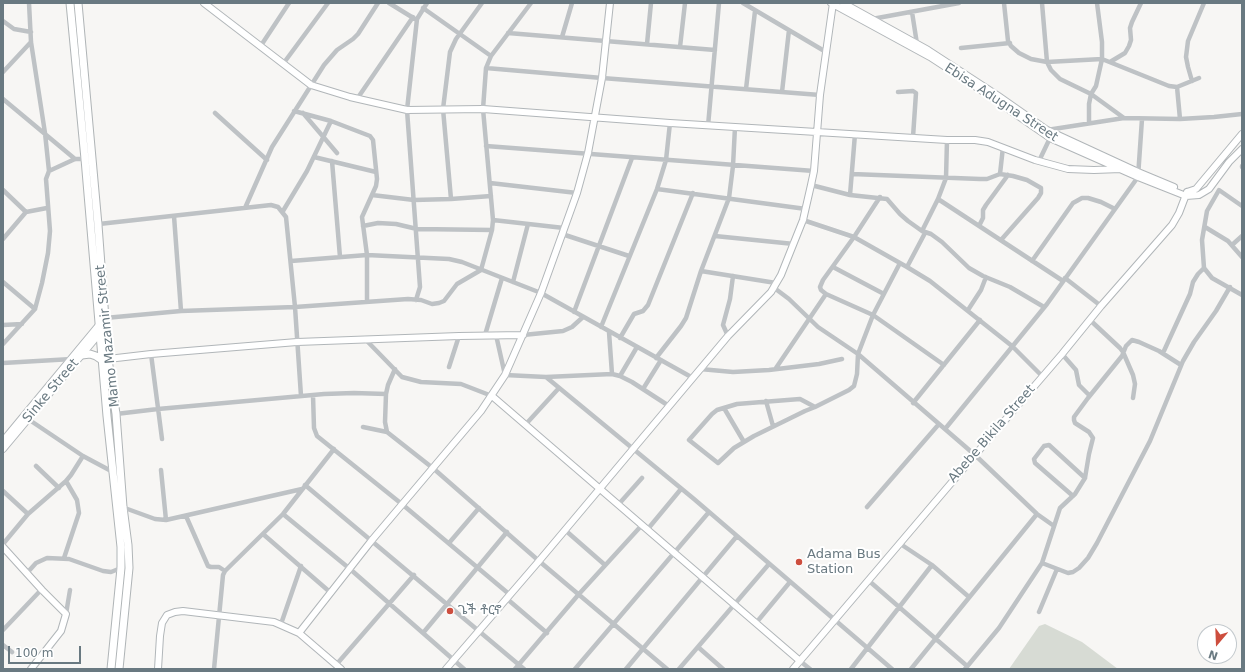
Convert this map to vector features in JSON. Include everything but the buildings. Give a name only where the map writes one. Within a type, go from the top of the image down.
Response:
[{"type":"main road","name":"Mamo Mazamir Street","points":[[70,3],[98,225],[112,472],[128,545],[129,568],[118,669]]},
{"type":"main road","name":"Mamo Mazamir Street","points":[[78,3],[89,159],[90,225],[103,326]]},
{"type":"main road","points":[[77,358],[90,354],[105,360]]},
{"type":"main road","name":"Mamo Mazamir Street","points":[[105,360],[116,414],[121,547],[121,568],[111,669]]},
{"type":"street","points":[[3,344],[34,309],[42,284],[48,253],[50,231],[47,208],[46,178],[49,171],[45,133],[31,42],[29,3]]},
{"type":"street","points":[[204,3],[311,85],[357,99],[407,110],[483,109],[708,126],[988,142],[1039,161],[1068,169],[1121,169]]},
{"type":"street","points":[[260,47],[289,3]]},
{"type":"street","points":[[282,64],[328,3]]},
{"type":"street","points":[[245,208],[272,147],[328,58],[358,34],[378,3]]},
{"type":"street","points":[[389,3],[415,18]]},
{"type":"street","points":[[357,99],[427,3]]},
{"type":"street","points":[[451,199],[443,110],[450,52],[459,34],[482,3]]},
{"type":"street","points":[[103,326],[181,311],[295,307],[408,299],[432,304],[444,301],[456,284],[481,270],[492,230],[493,220],[483,109],[486,68],[491,56],[531,3]]},
{"type":"street","points":[[562,37],[572,3]]},
{"type":"street","points":[[299,633],[372,540],[434,469],[481,411],[505,376],[541,293],[577,193],[588,153],[602,78],[610,3]]},
{"type":"street","points":[[647,44],[651,3]]},
{"type":"street","points":[[680,47],[685,3]]},
{"type":"street","points":[[708,126],[719,3]]},
{"type":"street","points":[[743,3],[826,52]]},
{"type":"street","points":[[446,669],[728,336],[771,292],[781,275],[803,220],[814,171],[816,132],[832,3]]},
{"type":"street","name":"Ebisa Adugna Street","points":[[832,3],[930,57],[1050,138],[1121,169],[1138,174],[1186,194]]},
{"type":"street","name":"Ebisa Adugna Street","points":[[843,3],[917,44],[968,75],[1047,130],[1177,192],[1186,194]]},
{"type":"street","points":[[946,3],[952,5]]},
{"type":"street","points":[[872,19],[959,3]]},
{"type":"street","points":[[1004,3],[1008,41],[1019,53],[1031,59],[1047,62],[1102,59],[1169,86],[1177,87],[1199,78]]},
{"type":"street","points":[[1042,3],[1047,62],[1051,70],[1060,80],[1091,94],[1124,118]]},
{"type":"street","points":[[1090,122],[1089,104],[1091,94],[1096,86],[1102,59],[1102,42],[1097,3]]},
{"type":"street","points":[[1110,62],[1125,53],[1129,46],[1131,40],[1130,28],[1141,3]]},
{"type":"street","points":[[1192,81],[1187,62],[1188,41],[1204,3]]},
{"type":"street","points":[[423,8],[491,56]]},
{"type":"street","points":[[746,89],[755,10]]},
{"type":"street","points":[[912,12],[917,44]]},
{"type":"street","points":[[415,18],[407,110],[417,229],[420,287],[416,300]]},
{"type":"street","points":[[3,22],[14,29],[31,32]]},
{"type":"street","points":[[782,92],[790,30]]},
{"type":"street","points":[[508,33],[715,50]]},
{"type":"street","points":[[3,72],[31,42]]},
{"type":"street","points":[[961,48],[1010,43]]},
{"type":"street","points":[[486,68],[820,95]]},
{"type":"street","points":[[1177,87],[1180,119]]},
{"type":"street","points":[[898,92],[913,91],[916,93],[913,137]]},
{"type":"street","points":[[3,99],[45,133],[75,160]]},
{"type":"street","points":[[294,111],[331,121],[370,136],[373,140],[376,186],[362,217],[367,255],[367,302]]},
{"type":"street","points":[[214,113],[267,160]]},
{"type":"street","points":[[303,113],[337,153]]},
{"type":"street","points":[[1040,132],[1090,122],[1124,118],[1180,119],[1242,114]]},
{"type":"street","points":[[945,429],[1044,307],[1115,209],[1138,174],[1142,119]]},
{"type":"street","points":[[283,211],[307,171],[331,121]]},
{"type":"street","points":[[601,327],[657,188],[666,160],[670,123]]},
{"type":"street","points":[[656,358],[686,318],[701,271],[728,198],[733,166],[735,127]]},
{"type":"street","points":[[850,196],[855,134]]},
{"type":"street","points":[[1186,194],[1196,189],[1242,134]]},
{"type":"street","points":[[1039,161],[1050,138]]},
{"type":"street","points":[[907,267],[924,232],[946,178],[947,140]]},
{"type":"street","points":[[486,146],[814,171]]},
{"type":"street","points":[[1000,174],[1003,147]]},
{"type":"street","points":[[1186,194],[1199,195],[1209,189],[1229,162],[1242,149]]},
{"type":"street","points":[[314,157],[376,172]]},
{"type":"street","points":[[574,312],[632,158]]},
{"type":"street","points":[[49,171],[75,160],[89,159]]},
{"type":"street","points":[[332,161],[340,257]]},
{"type":"street","points":[[852,174],[987,179],[1000,174],[1027,180],[1041,188],[1042,191],[1038,198],[1001,240]]},
{"type":"street","points":[[979,226],[983,210],[1008,175]]},
{"type":"street","points":[[490,183],[577,193]]},
{"type":"street","points":[[811,185],[850,196],[880,197],[887,199],[900,214],[924,232],[931,234],[942,242],[969,268],[1010,287],[1044,307]]},
{"type":"street","points":[[657,188],[806,209]]},
{"type":"street","points":[[3,190],[26,212]]},
{"type":"street","points":[[1242,206],[1219,190],[1207,211],[1202,240],[1204,268],[1212,278],[1242,295]]},
{"type":"street","points":[[620,338],[634,314],[643,311],[648,305],[693,194]]},
{"type":"street","name":"Abebe Bikila Street","points":[[793,669],[899,543],[1062,354],[1101,306],[1172,225],[1179,213],[1186,194]]},
{"type":"street","points":[[372,195],[414,200],[491,196]]},
{"type":"street","points":[[880,197],[854,237],[823,280],[820,287],[821,290],[826,294],[873,315],[944,365]]},
{"type":"street","points":[[1032,261],[1073,203],[1082,198],[1088,198],[1101,202],[1115,209]]},
{"type":"street","points":[[938,199],[1032,261],[1064,280],[1101,306]]},
{"type":"street","points":[[90,225],[271,205],[278,207],[283,211],[286,217],[291,261],[301,396]]},
{"type":"street","points":[[3,238],[26,212],[47,208]]},
{"type":"street","points":[[174,216],[181,311]]},
{"type":"street","points":[[493,220],[528,224],[563,231],[599,246],[629,256]]},
{"type":"street","points":[[803,220],[854,237],[930,281],[1012,346],[1042,376]]},
{"type":"street","points":[[362,226],[378,223],[396,224],[417,229],[492,230]]},
{"type":"street","points":[[513,282],[528,224]]},
{"type":"street","points":[[1205,227],[1219,234],[1232,245],[1242,257]]},
{"type":"street","points":[[715,236],[794,244]]},
{"type":"street","points":[[1232,245],[1242,236]]},
{"type":"street","points":[[291,261],[367,255],[456,260],[541,293],[693,378]]},
{"type":"street","points":[[815,407],[800,399],[738,404],[724,408],[712,414],[689,440],[718,463],[734,448],[744,442],[773,426],[815,407],[849,390],[854,386],[857,374],[858,354],[873,315],[900,263]]},
{"type":"street","points":[[833,267],[884,294]]},
{"type":"street","points":[[1163,353],[1190,294],[1193,282],[1204,268]]},
{"type":"street","points":[[701,271],[775,285],[818,327],[858,354],[975,455],[1037,514],[1054,526]]},
{"type":"street","points":[[728,336],[723,325],[730,299],[733,276]]},
{"type":"street","points":[[968,310],[981,290],[986,277]]},
{"type":"street","points":[[485,335],[502,278]]},
{"type":"street","points":[[3,282],[34,309]]},
{"type":"street","points":[[1042,563],[1068,573],[1079,568],[1088,558],[1150,441],[1181,365],[1194,342],[1216,311],[1230,287]]},
{"type":"street","points":[[776,368],[826,294]]},
{"type":"street","points":[[105,360],[151,354],[297,342],[364,338],[523,335],[563,331],[572,327],[583,317]]},
{"type":"street","points":[[913,403],[980,320]]},
{"type":"street","points":[[1090,320],[1123,352],[1134,375],[1135,384],[1133,398]]},
{"type":"street","points":[[3,325],[22,324]]},
{"type":"street","name":"Sinke Street","points":[[3,449],[103,326]]},
{"type":"street","name":"Sinke Street","points":[[4,437],[77,358],[103,326]]},
{"type":"street","points":[[609,332],[612,374]]},
{"type":"street","points":[[496,335],[505,376]]},
{"type":"street","points":[[449,367],[459,336]]},
{"type":"street","points":[[364,338],[402,377],[413,381],[461,384],[492,396],[600,488],[702,578],[810,669]]},
{"type":"street","points":[[868,580],[966,668],[999,628],[1042,563],[1060,508],[1073,496],[1085,478],[1088,454],[1093,438],[1089,432],[1075,423],[1074,417],[1122,356],[1129,342],[1132,340],[1163,353],[1181,365]]},
{"type":"street","points":[[620,376],[637,347]]},
{"type":"street","points":[[151,354],[162,438]]},
{"type":"street","points":[[1062,354],[1076,370],[1079,385],[1089,396]]},
{"type":"street","points":[[3,363],[77,358]]},
{"type":"street","points":[[700,369],[733,372],[819,364],[842,359]]},
{"type":"street","points":[[643,389],[661,360]]},
{"type":"street","points":[[387,432],[385,422],[386,394],[395,369]]},
{"type":"street","points":[[505,376],[546,377],[612,374],[620,376],[669,406]]},
{"type":"street","points":[[546,377],[634,448],[892,669]]},
{"type":"street","points":[[526,424],[559,388]]},
{"type":"street","points":[[116,414],[338,393],[386,394]]},
{"type":"street","points":[[313,395],[314,428],[317,436],[478,568],[547,633]]},
{"type":"street","points":[[766,401],[773,426]]},
{"type":"street","points":[[724,408],[744,442]]},
{"type":"street","points":[[28,419],[84,456],[112,472]]},
{"type":"street","points":[[867,508],[939,424]]},
{"type":"street","points":[[363,426],[387,432],[434,469],[666,669]]},
{"type":"street","points":[[1073,496],[1035,463],[1034,459],[1044,446],[1049,445],[1085,478]]},
{"type":"street","points":[[214,669],[218,616],[223,575],[225,571],[283,514],[334,449]]},
{"type":"street","points":[[3,544],[28,514],[66,481],[84,456]]},
{"type":"street","points":[[36,466],[59,488]]},
{"type":"street","points":[[161,470],[166,520]]},
{"type":"street","points":[[618,505],[642,478]]},
{"type":"street","points":[[64,558],[79,513],[77,500],[66,481]]},
{"type":"street","points":[[120,508],[155,519],[166,520],[304,487]]},
{"type":"street","points":[[304,487],[372,540],[479,630],[517,667],[524,669]]},
{"type":"street","points":[[647,530],[682,489]]},
{"type":"street","points":[[3,490],[28,514]]},
{"type":"street","points":[[448,543],[479,508]]},
{"type":"street","points":[[575,669],[709,512]]},
{"type":"street","points":[[283,514],[350,569],[464,669]]},
{"type":"street","points":[[911,669],[1037,514]]},
{"type":"street","points":[[186,516],[208,566],[219,567],[225,571]]},
{"type":"street","points":[[517,667],[579,594],[642,525]]},
{"type":"street","points":[[565,530],[606,566]]},
{"type":"street","points":[[423,633],[508,532]]},
{"type":"street","points":[[263,534],[332,592]]},
{"type":"street","points":[[626,669],[737,536]]},
{"type":"street","points":[[899,543],[932,566],[970,597]]},
{"type":"street","points":[[3,547],[41,590],[66,614]]},
{"type":"street","points":[[27,573],[43,559],[64,558],[103,571],[111,572],[121,568]]},
{"type":"street","points":[[679,669],[769,564]]},
{"type":"street","points":[[281,624],[301,566]]},
{"type":"street","points":[[851,669],[932,566]]},
{"type":"street","points":[[1039,612],[1057,569]]},
{"type":"street","points":[[158,669],[162,623],[167,615],[183,611],[281,624],[299,633],[339,667],[414,576]]},
{"type":"street","points":[[756,623],[790,582]]},
{"type":"street","points":[[3,630],[41,590]]},
{"type":"street","points":[[31,669],[62,631],[70,590]]},
{"type":"street","points":[[3,646],[12,652]]},
{"type":"street","points":[[698,647],[723,669]]},
{"type":"shaded area","points":[[1045,624],[1082,642],[1118,669],[1009,669],[1039,626]]},
{"type":"place","name":"Adama Bus Station","points":[[799,562]]},
{"type":"place","name":"ጌች ቶርኖ","points":[[450,611]]}]
